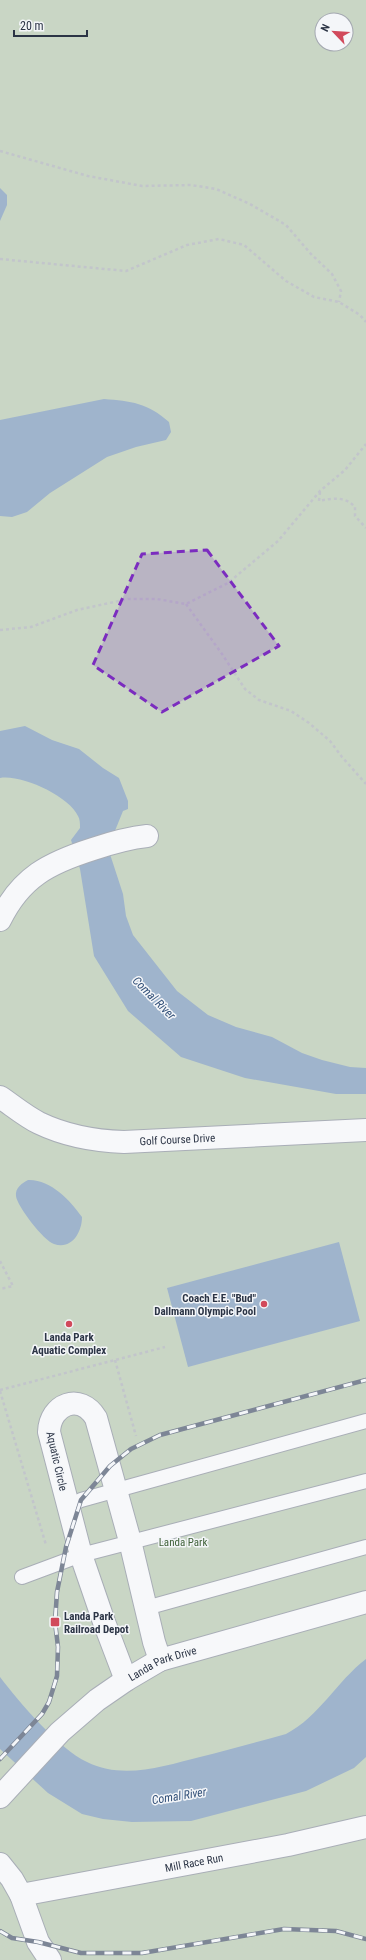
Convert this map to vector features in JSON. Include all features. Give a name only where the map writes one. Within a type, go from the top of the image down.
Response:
[{"type":"street","points":[[0,920],[15,894],[27,881],[46,868],[65,858],[117,841],[147,836]]},
{"type":"street","name":"Golf Course Drive","points":[[0,1097],[38,1123],[66,1134],[96,1141],[124,1142],[366,1130]]},
{"type":"street","name":"Aquatic Circle","points":[[126,1680],[81,1555],[49,1432],[50,1422],[56,1412],[68,1404],[80,1404],[85,1406],[89,1408],[96,1418],[117,1490],[154,1642],[160,1660]]},
{"type":"street","name":"Landa Park Drive","points":[[4,1792],[60,1732],[97,1700],[126,1680],[160,1660],[366,1602]]},
{"type":"street","name":"Mill Race Run","points":[[21,1895],[288,1845],[366,1827]]},
{"type":"street","points":[[0,1864],[12,1879],[21,1895],[38,1942],[50,1960]]},
{"type":"lane","points":[[68,1506],[81,1500],[366,1421]]},
{"type":"lane","points":[[22,1577],[81,1555],[130,1541],[366,1481]]},
{"type":"lane","points":[[146,1608],[366,1548]]},
{"type":"path","points":[[0,151],[88,176],[142,186],[191,185],[216,190],[250,204],[286,225],[332,274],[341,291],[339,302]]},
{"type":"path","points":[[0,258],[126,271],[187,245],[219,240],[244,245],[286,281],[314,297],[339,302],[360,315],[366,322]]},
{"type":"path","points":[[0,630],[31,627],[77,610],[128,599],[157,599],[186,604],[228,583],[278,541],[320,491],[345,470],[366,444]]},
{"type":"path","points":[[320,491],[319,501],[334,498],[349,500],[355,507],[355,516],[366,528]]},
{"type":"path","points":[[186,604],[245,689],[259,700],[291,711],[309,723],[330,741],[366,784]]},
{"type":"path","points":[[0,1261],[13,1286],[0,1289]]},
{"type":"path","points":[[46,1545],[0,1390],[165,1347]]},
{"type":"path","points":[[115,1360],[136,1436]]},
{"type":"highlighted area","points":[[207,550],[279,646],[162,712],[93,665],[142,554]]},
{"type":"green space","name":"Landa Park","points":[[0,0],[366,0],[366,1960],[0,1960]]},
{"type":"water","points":[[0,188],[7,195],[7,205],[0,221]]},
{"type":"water","points":[[104,399],[131,402],[146,407],[169,422],[171,432],[166,440],[136,447],[107,457],[50,493],[27,512],[12,517],[0,516],[0,420]]},
{"type":"water","name":"Comal River","points":[[25,726],[52,740],[79,749],[103,768],[119,778],[128,801],[128,809],[123,811],[108,848],[123,894],[126,916],[133,935],[177,991],[208,1015],[236,1027],[272,1037],[302,1053],[322,1060],[350,1067],[366,1068],[366,1094],[336,1094],[245,1078],[181,1057],[128,1011],[94,956],[80,869],[71,840],[80,828],[80,820],[78,816],[73,808],[65,801],[44,788],[20,779],[0,778],[0,731]]},
{"type":"water","points":[[28,1180],[44,1183],[52,1187],[72,1204],[82,1217],[82,1223],[78,1234],[71,1242],[60,1245],[54,1244],[44,1237],[26,1215],[18,1201],[16,1193],[19,1186]]},
{"type":"water","name":"Coach E.E. \"Bud\" Dallmann Olympic Pool","points":[[339,1242],[360,1321],[188,1367],[167,1288]]},
{"type":"water","name":"Comal River","points":[[366,1659],[366,1757],[354,1768],[306,1791],[191,1821],[132,1822],[103,1819],[82,1814],[48,1793],[0,1749],[0,1677],[40,1724],[64,1747],[76,1756],[101,1767],[129,1771],[144,1770],[172,1764],[286,1734],[298,1727],[318,1709],[346,1678]]},
{"type":"railway","points":[[0,1759],[42,1714],[49,1702],[57,1676],[58,1647],[55,1622],[57,1592],[66,1547],[81,1500],[110,1466],[131,1449],[160,1435],[366,1380]]},
{"type":"railway","points":[[0,1931],[12,1938],[38,1942],[81,1953],[142,1953],[284,1929],[336,1931],[366,1939]]},
{"type":"place","name":"Coach E.E. \"Bud\" Dallmann Olympic Pool","points":[[264,1304]]},
{"type":"place","name":"Landa Park Aquatic Complex","points":[[69,1324]]},
{"type":"place","name":"Landa Park Railroad Depot","points":[[55,1622]]}]
